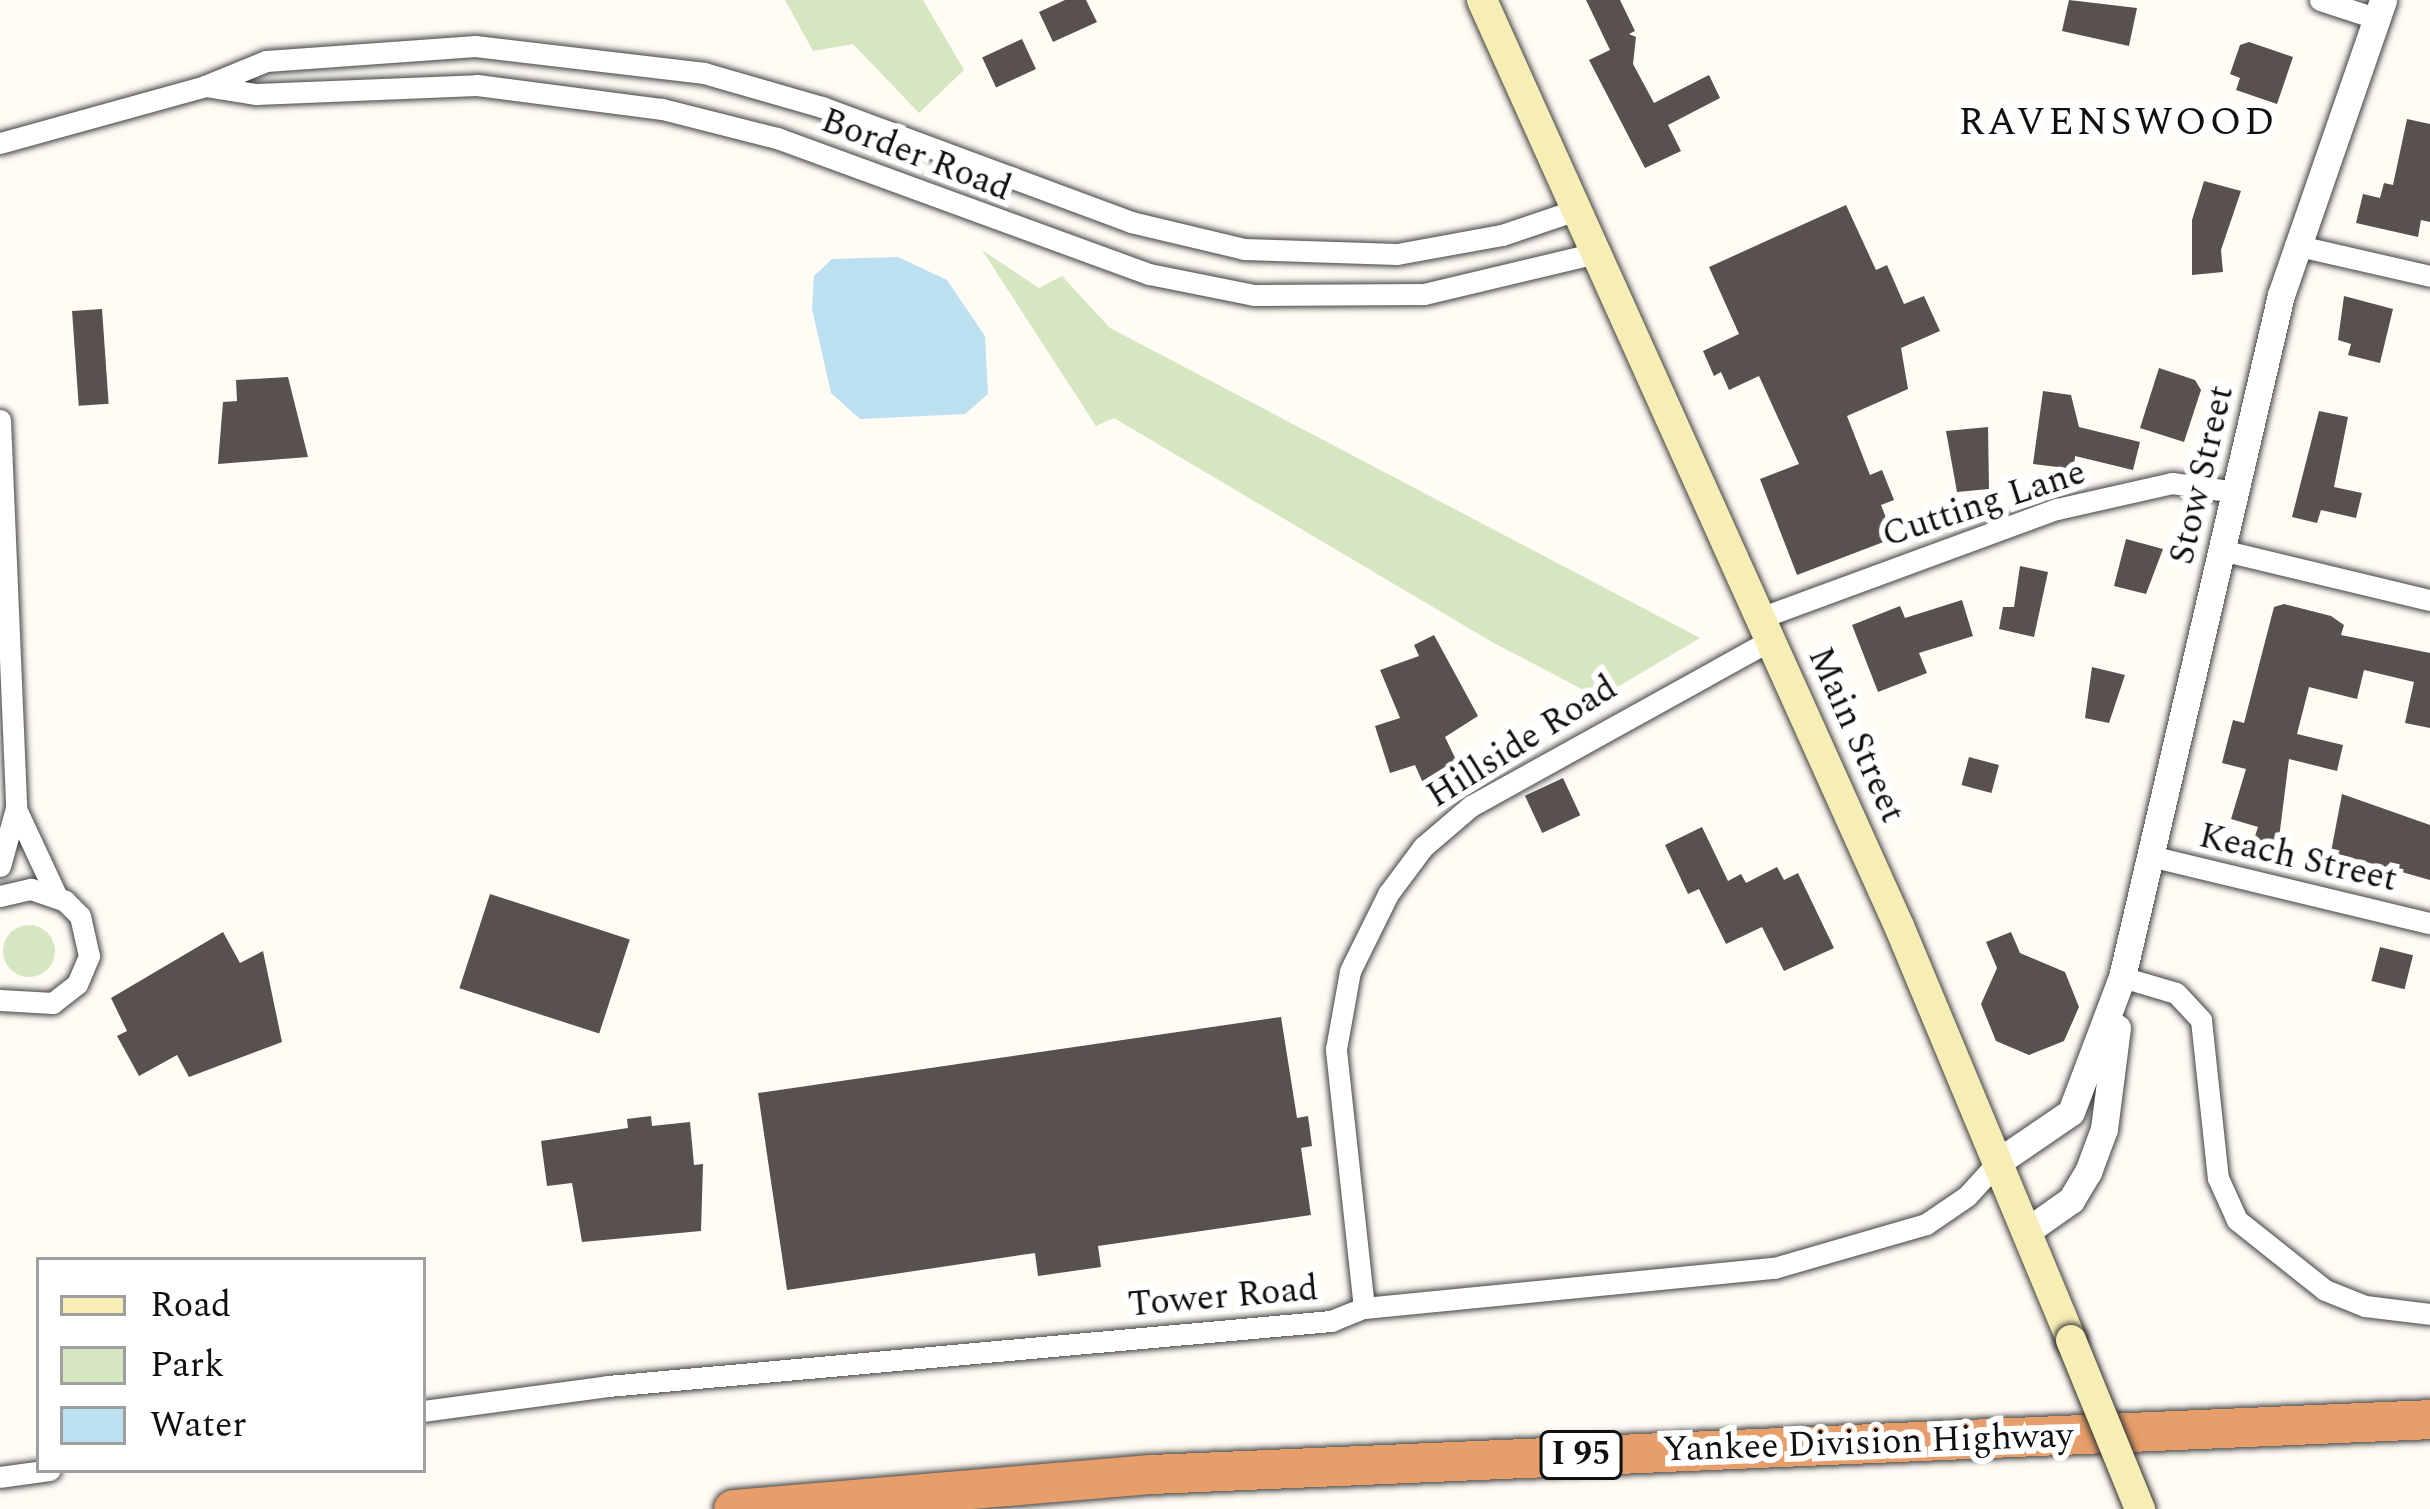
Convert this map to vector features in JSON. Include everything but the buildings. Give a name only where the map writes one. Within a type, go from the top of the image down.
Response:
[{"type":"highway","name":"Yankee Division Highway","points":[[733,1509],[1195,1471],[2430,1419]]},
{"type":"main road","name":"Main Street","points":[[1482,0],[1765,629],[1997,1162],[2140,1509]]},
{"type":"street","points":[[2320,0],[2379,9]]},
{"type":"street","name":"Stow Street","points":[[2026,1231],[2071,1200],[2097,1151],[2122,976],[2295,244],[2379,9]]},
{"type":"street","name":"Border Road","points":[[0,143],[206,86],[266,61],[407,47],[542,49],[652,63],[822,107],[1131,222],[1297,256],[1453,245],[1576,210]]},
{"type":"street","name":"Border Road","points":[[206,86],[256,94],[478,86],[662,109],[777,138],[1096,258],[1254,295],[1424,294],[1596,253]]},
{"type":"street","points":[[2295,244],[2430,276]]},
{"type":"street","points":[[0,420],[16,808],[0,866]]},
{"type":"street","name":"Cutting Lane","points":[[1765,629],[1978,537],[2173,483],[2235,492]]},
{"type":"street","points":[[2221,550],[2430,600]]},
{"type":"street","name":"Hillside Road","points":[[1364,1308],[1336,1049],[1350,970],[1388,894],[1423,847],[1471,806],[1765,629]]},
{"type":"street","points":[[0,1000],[33,1008],[53,1003],[82,977],[88,935],[57,897],[16,808]]},
{"type":"street","name":"Keach Street","points":[[2150,856],[2430,923]]},
{"type":"street","points":[[0,896],[31,889],[57,897]]},
{"type":"street","points":[[2122,976],[2176,992],[2201,1020],[2218,1178],[2237,1220],[2325,1290],[2365,1306],[2430,1314]]},
{"type":"street","name":"Stow Street","points":[[1997,1162],[2071,1112],[2122,976]]},
{"type":"street","name":"Tower Road","points":[[426,1411],[628,1384],[1331,1322],[1364,1308],[1806,1262],[1926,1224],[1967,1196],[1997,1162]]},
{"type":"street","points":[[0,1478],[36,1472]]},
{"type":"green space","points":[[785,0],[923,0],[964,70],[919,113],[853,44],[813,51]]},
{"type":"green space","points":[[982,250],[1039,288],[1062,276],[1110,328],[1700,638],[1599,698],[1492,642],[1114,418],[1096,426]]},
{"type":"green space","points":[[29,925],[48,932],[55,951],[48,970],[29,977],[10,970],[3,951],[10,932]]},
{"type":"water","points":[[898,257],[947,280],[985,336],[988,394],[965,414],[860,419],[831,393],[812,309],[814,276],[832,259]]},
{"type":"district","name":"RAVENSWOOD","points":[[2118,123]]}]
